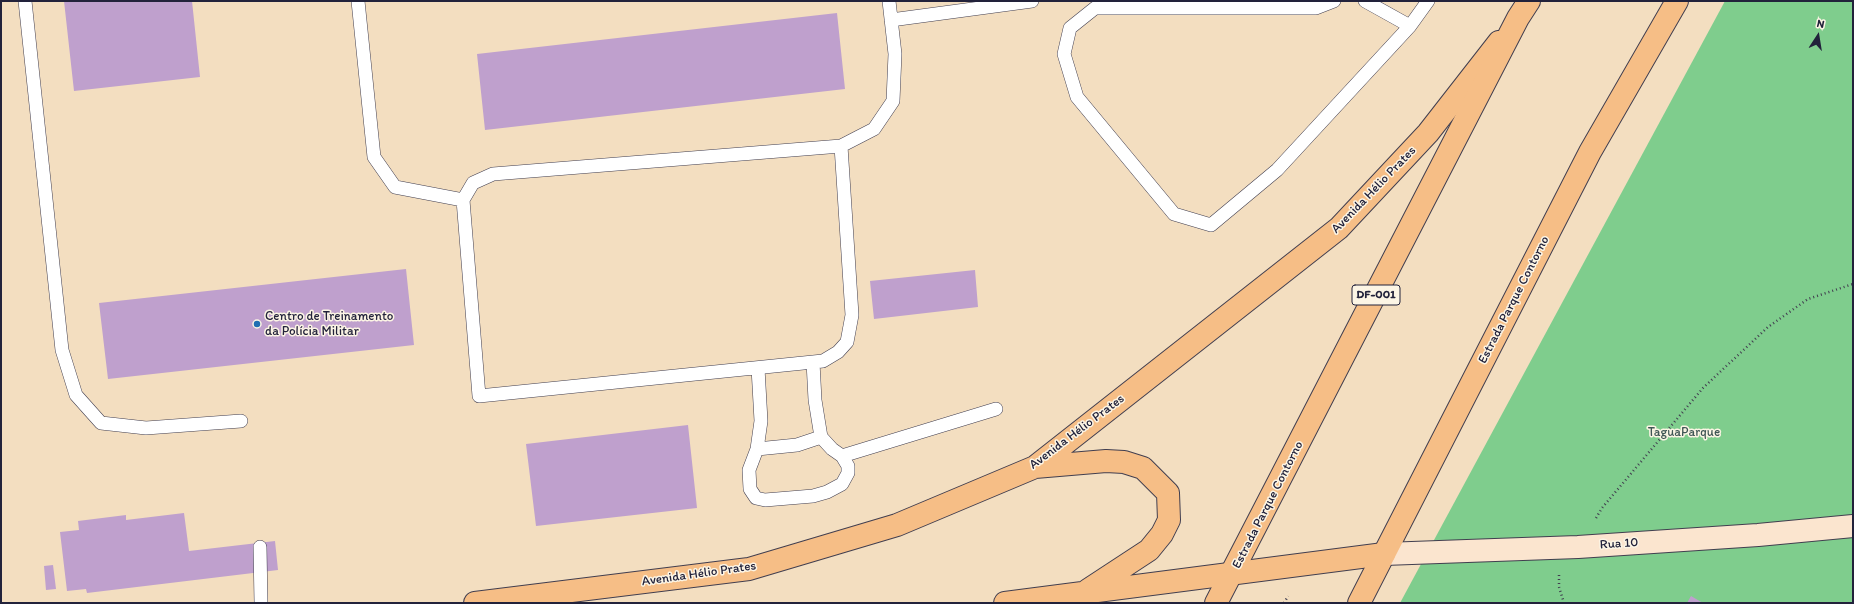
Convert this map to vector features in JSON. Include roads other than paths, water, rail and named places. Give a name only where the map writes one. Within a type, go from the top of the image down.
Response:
[{"type":"main road","name":"Estrada Parque Contorno","points":[[1359,603],[1590,152],[1677,1]]},
{"type":"main road","name":"Estrada Parque Contorno","points":[[1216,603],[1524,9]]},
{"type":"main road","name":"Avenida Hélio Prates","points":[[476,603],[748,569],[897,526],[1035,467],[1339,228],[1428,134],[1524,9]]},
{"type":"main road","points":[[1035,467],[1106,461],[1124,462],[1143,468],[1168,493],[1169,520],[1162,534],[1149,550],[1084,592]]},
{"type":"main road","points":[[1005,603],[1233,572],[1384,554]]},
{"type":"street","name":"Rua 10","points":[[1384,554],[1578,547],[1758,535],[1853,526]]},
{"type":"lane","points":[[24,1],[62,350],[76,395],[101,423],[146,428],[241,421]]},
{"type":"lane","points":[[358,1],[374,157],[395,186],[462,200]]},
{"type":"lane","points":[[841,146],[852,315],[847,342],[838,352],[823,361],[479,396],[462,200],[473,183],[493,174],[841,146],[874,129],[893,101],[895,54],[888,1]]},
{"type":"lane","points":[[891,20],[1032,1]]},
{"type":"lane","points":[[1334,1],[1316,8],[1095,8],[1070,28],[1064,54],[1077,96],[1174,214],[1211,225],[1277,170],[1410,26],[1428,1]]},
{"type":"lane","points":[[1365,1],[1410,26]]},
{"type":"lane","points":[[758,368],[761,422],[757,449],[749,470],[750,489],[756,498],[765,500],[813,496],[827,492],[842,484],[848,473],[848,466],[842,456],[832,450],[821,437],[815,400],[813,362]]},
{"type":"lane","points":[[842,456],[996,409]]},
{"type":"lane","points":[[757,449],[797,446],[821,437]]},
{"type":"lane","points":[[260,548],[261,603]]},
{"type":"place","name":"Centro de Treinamento da Polícia Militar","points":[[257,324]]},
{"type":"park label","name":"TaguaParque","points":[[1684,433]]}]
